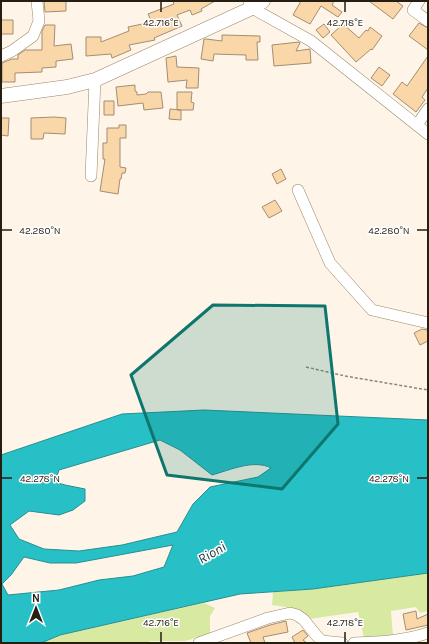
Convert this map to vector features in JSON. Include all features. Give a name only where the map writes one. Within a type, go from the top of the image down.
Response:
[{"type":"main road","points":[[1,96],[67,86],[95,80],[255,3]]},
{"type":"street","points":[[1,56],[12,51],[33,36],[39,21],[37,1]]},
{"type":"street","points":[[419,1],[413,10],[428,20]]},
{"type":"street","points":[[255,3],[311,41],[428,134]]},
{"type":"street","points":[[91,176],[95,80]]},
{"type":"street","points":[[417,125],[428,109]]},
{"type":"street","points":[[298,190],[330,263],[372,310],[428,323]]},
{"type":"street","points":[[198,643],[268,618],[290,613],[297,615],[304,620],[322,641],[342,643]]},
{"type":"street","points":[[354,643],[400,641],[428,633]]},
{"type":"path","points":[[306,367],[345,376],[428,390]]},
{"type":"highlighted area","points":[[213,305],[325,306],[338,424],[282,489],[167,475],[131,375]]},
{"type":"green space","points":[[428,573],[428,611],[420,613],[416,607],[391,611],[393,636],[364,638],[358,612],[309,619],[292,608],[272,605],[273,592],[313,589]]},
{"type":"green space","points":[[204,603],[215,608],[210,616],[210,634],[185,641],[151,641],[145,643],[41,643],[60,635]]},
{"type":"water","name":"Rioni","points":[[204,410],[428,420],[428,573],[313,589],[240,594],[60,635],[41,643],[1,643],[1,455],[122,414]],"holes":[[[160,440],[180,450],[212,475],[250,465],[271,468],[258,477],[210,487],[193,504],[177,532],[122,545],[79,551],[44,549],[19,539],[10,525],[29,511],[59,515],[73,510],[85,501],[85,489],[55,482],[59,470]],[[173,545],[164,567],[133,576],[99,580],[59,590],[8,595],[2,584],[11,575],[24,557],[50,563],[76,563]]]},
{"type":"building","points":[[44,1],[66,1],[66,11],[45,12]]},
{"type":"building","points":[[173,1],[215,1],[201,9],[202,11],[192,15],[190,10],[177,15],[182,26],[154,38],[155,40],[129,45],[131,50],[112,58],[111,54],[86,56],[86,37],[101,37],[101,42],[129,31],[128,27],[152,22],[148,14],[174,4]]},
{"type":"building","points":[[301,1],[334,1],[332,5],[342,12],[338,17],[321,6],[310,24],[293,15]]},
{"type":"building","points":[[369,1],[396,1],[403,6],[393,19]]},
{"type":"building","points":[[1,20],[13,20],[13,34],[1,34]]},
{"type":"building","points":[[419,23],[428,28],[428,50],[409,36]]},
{"type":"building","points":[[324,24],[330,32],[323,38],[316,30]]},
{"type":"building","points":[[343,24],[359,38],[366,30],[368,31],[370,27],[382,36],[372,50],[371,49],[356,62],[331,35]]},
{"type":"building","points":[[45,25],[55,25],[54,46],[71,44],[73,59],[56,61],[56,67],[42,68],[42,72],[15,73],[15,82],[2,82],[2,63],[12,59],[18,59],[18,55],[25,50],[42,50],[42,31]]},
{"type":"building","points":[[222,35],[260,36],[260,42],[257,42],[258,60],[246,60],[246,55],[214,54],[213,61],[201,59],[204,39],[222,41]]},
{"type":"building","points":[[300,43],[296,51],[310,49],[311,63],[274,66],[272,45]]},
{"type":"building","points":[[176,56],[177,67],[199,68],[198,88],[186,88],[187,80],[168,82],[166,58]]},
{"type":"building","points":[[428,56],[428,88],[422,97],[425,100],[416,112],[393,94],[402,82],[407,86]]},
{"type":"building","points":[[379,67],[390,75],[382,86],[371,78]]},
{"type":"building","points":[[135,85],[137,95],[146,94],[148,92],[161,92],[163,108],[144,110],[143,103],[118,106],[116,87]]},
{"type":"building","points":[[177,92],[192,92],[191,102],[194,103],[193,110],[177,110]]},
{"type":"building","points":[[104,101],[114,101],[114,115],[104,115]]},
{"type":"building","points":[[170,109],[181,110],[181,120],[169,119]]},
{"type":"building","points":[[1,118],[9,118],[8,136],[1,135]]},
{"type":"building","points":[[31,118],[66,118],[65,134],[44,133],[43,139],[31,139]]},
{"type":"building","points":[[119,125],[126,125],[126,138],[120,138],[120,167],[126,168],[125,173],[122,173],[120,179],[118,194],[100,191],[105,159],[103,159],[103,143],[107,143],[107,128],[119,128]]},
{"type":"building","points":[[281,169],[286,179],[277,184],[272,174]]},
{"type":"building","points":[[275,200],[282,211],[269,218],[262,207]]},
{"type":"building","points":[[422,329],[427,330],[428,332],[428,341],[420,345],[414,333]]},
{"type":"building","points":[[416,611],[417,619],[428,614],[428,625],[406,630],[403,614]]},
{"type":"building","points":[[286,621],[288,632],[263,637],[265,643],[251,643],[247,633]]},
{"type":"building","points":[[303,630],[308,636],[303,640],[307,643],[295,643],[292,637]]}]
